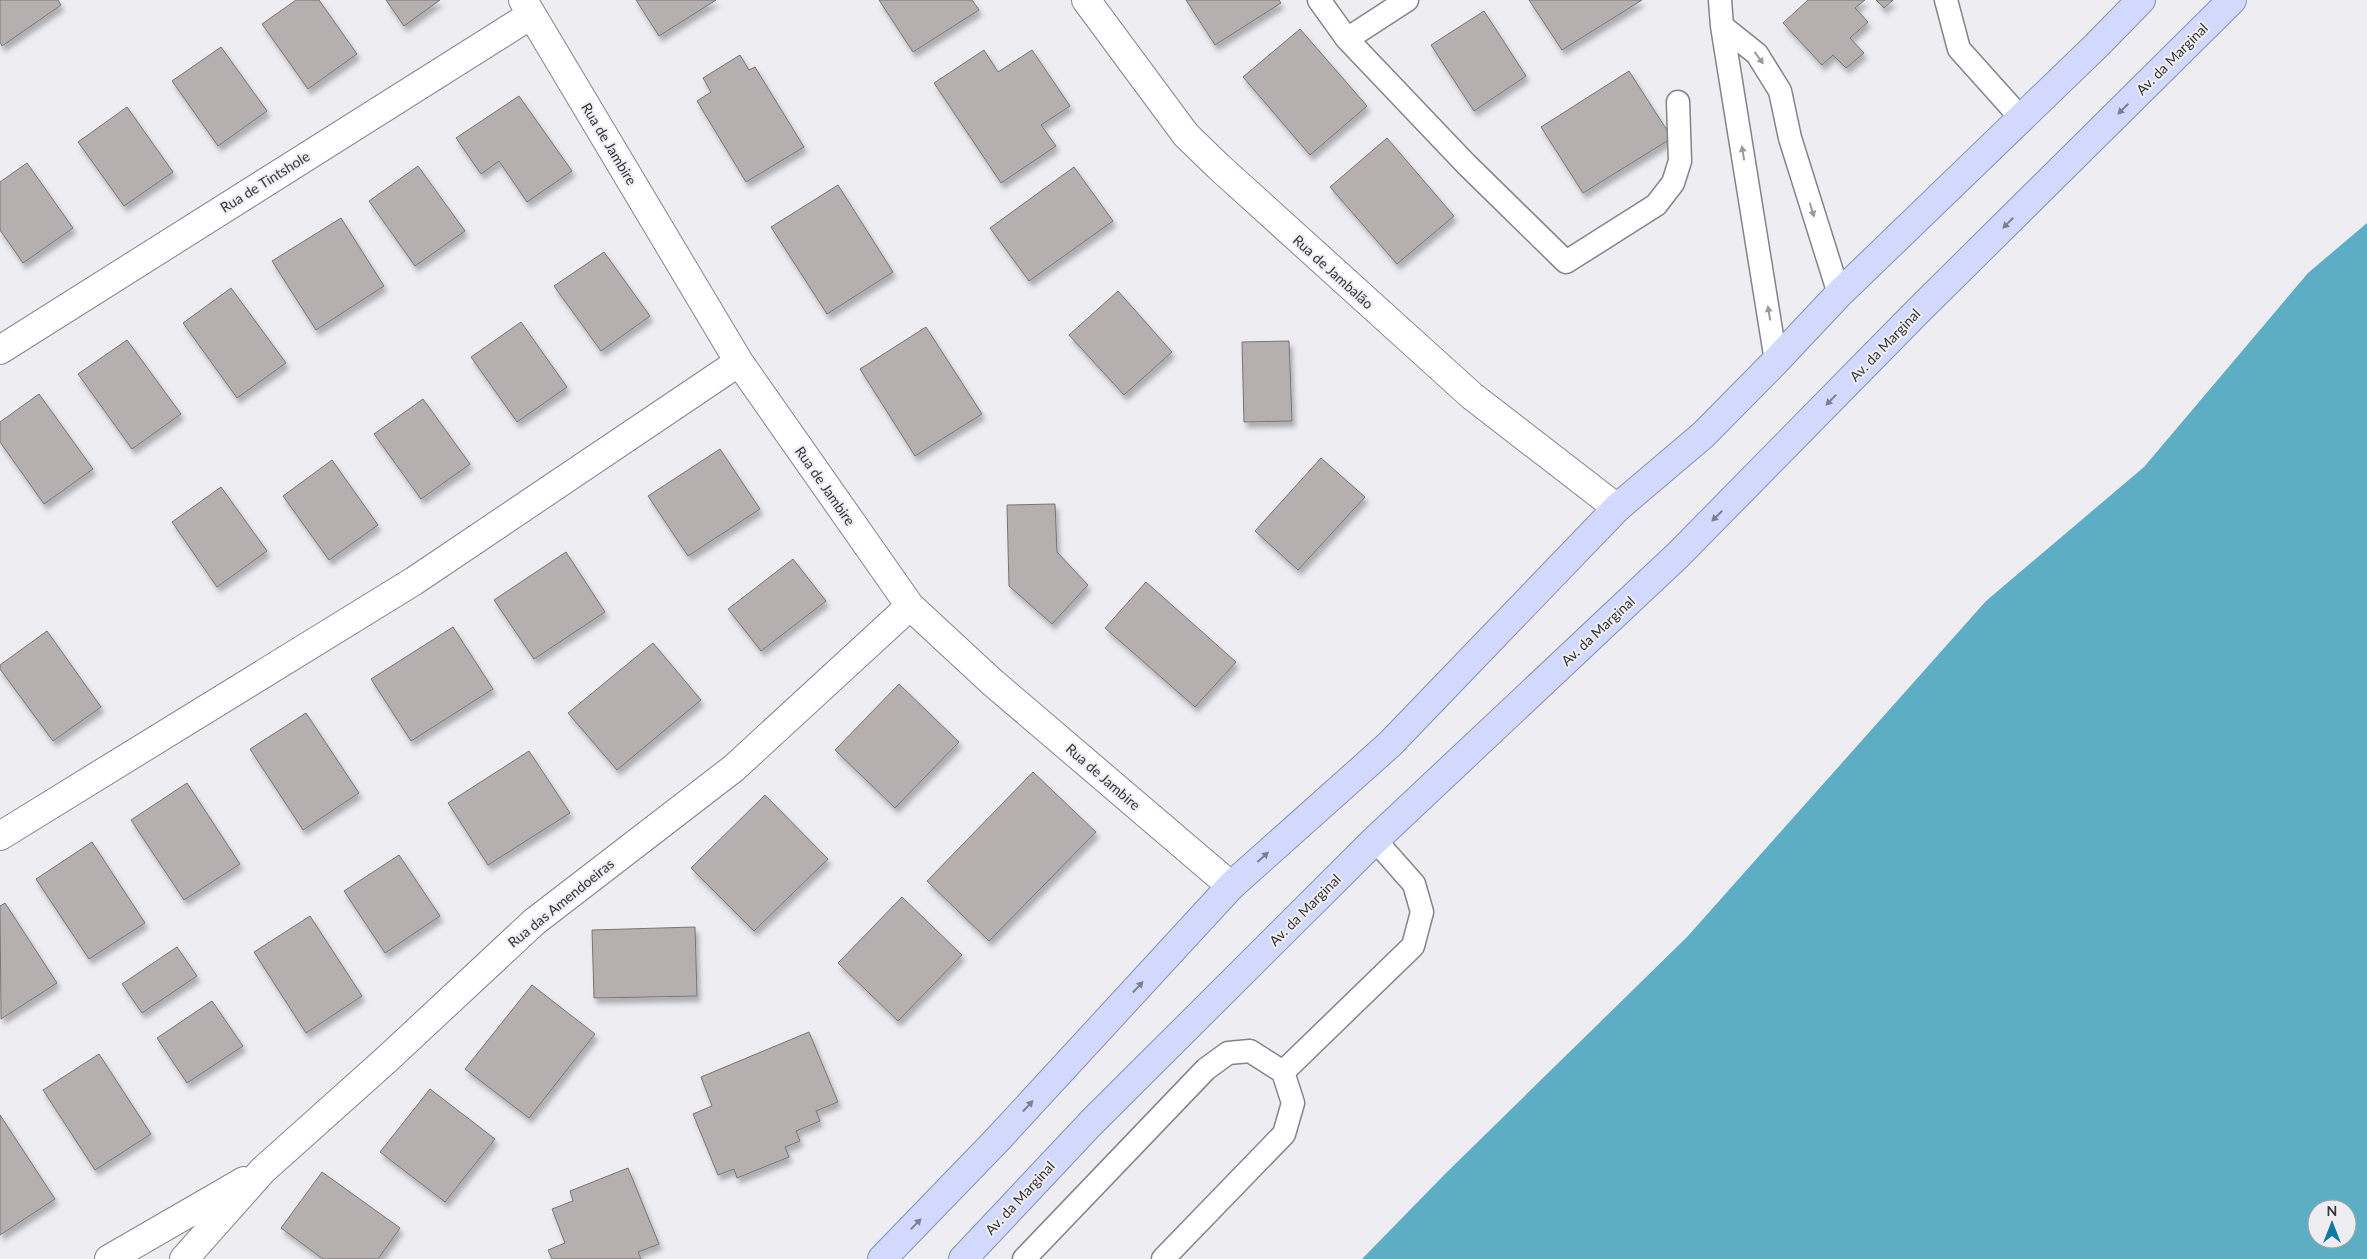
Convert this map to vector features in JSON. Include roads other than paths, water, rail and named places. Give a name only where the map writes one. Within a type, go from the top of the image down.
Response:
[{"type":"main road","points":[[882,1259],[998,1139],[1231,886],[1390,744],[1617,508],[1702,435],[1776,361],[1838,294],[2096,46],[2141,0]]},
{"type":"main road","name":"Av. da Marginal","points":[[962,1259],[1091,1123],[1375,840],[1678,555],[1918,312],[2232,0]]},
{"type":"street","name":"Rua de Jambalão","points":[[1086,0],[1186,135],[1219,168],[1472,396],[1617,508]]},
{"type":"street","name":"Rua de Tintshole","points":[[0,350],[527,7]]},
{"type":"street","name":"Rua de Jambire","points":[[527,7],[739,362],[910,606],[992,682],[1231,886]]},
{"type":"street","points":[[0,836],[414,581],[739,362]]},
{"type":"street","name":"Rua das Amendoeiras","points":[[184,1259],[263,1170],[386,1060],[534,922],[734,768],[910,606]]},
{"type":"street","points":[[109,1259],[263,1170]]},
{"type":"lane","points":[[1319,0],[1347,39],[1466,164],[1566,262],[1656,205],[1673,183],[1680,161],[1678,102]]},
{"type":"lane","points":[[1347,39],[1407,0]]},
{"type":"lane","points":[[1720,0],[1722,26],[1776,361]]},
{"type":"lane","points":[[1946,0],[1959,49],[2020,117]]},
{"type":"lane","points":[[1722,26],[1757,54],[1780,91],[1790,138],[1838,294]]},
{"type":"lane","points":[[1283,1072],[1413,946],[1422,912],[1414,884],[1375,840]]},
{"type":"lane","points":[[1024,1259],[1206,1069],[1228,1053],[1250,1051],[1283,1072],[1293,1103],[1284,1134],[1163,1259]]},
{"type":"water","points":[[2367,223],[2367,1259],[1362,1259],[1446,1173],[1687,937],[1986,601],[2144,467],[2308,273]]}]
